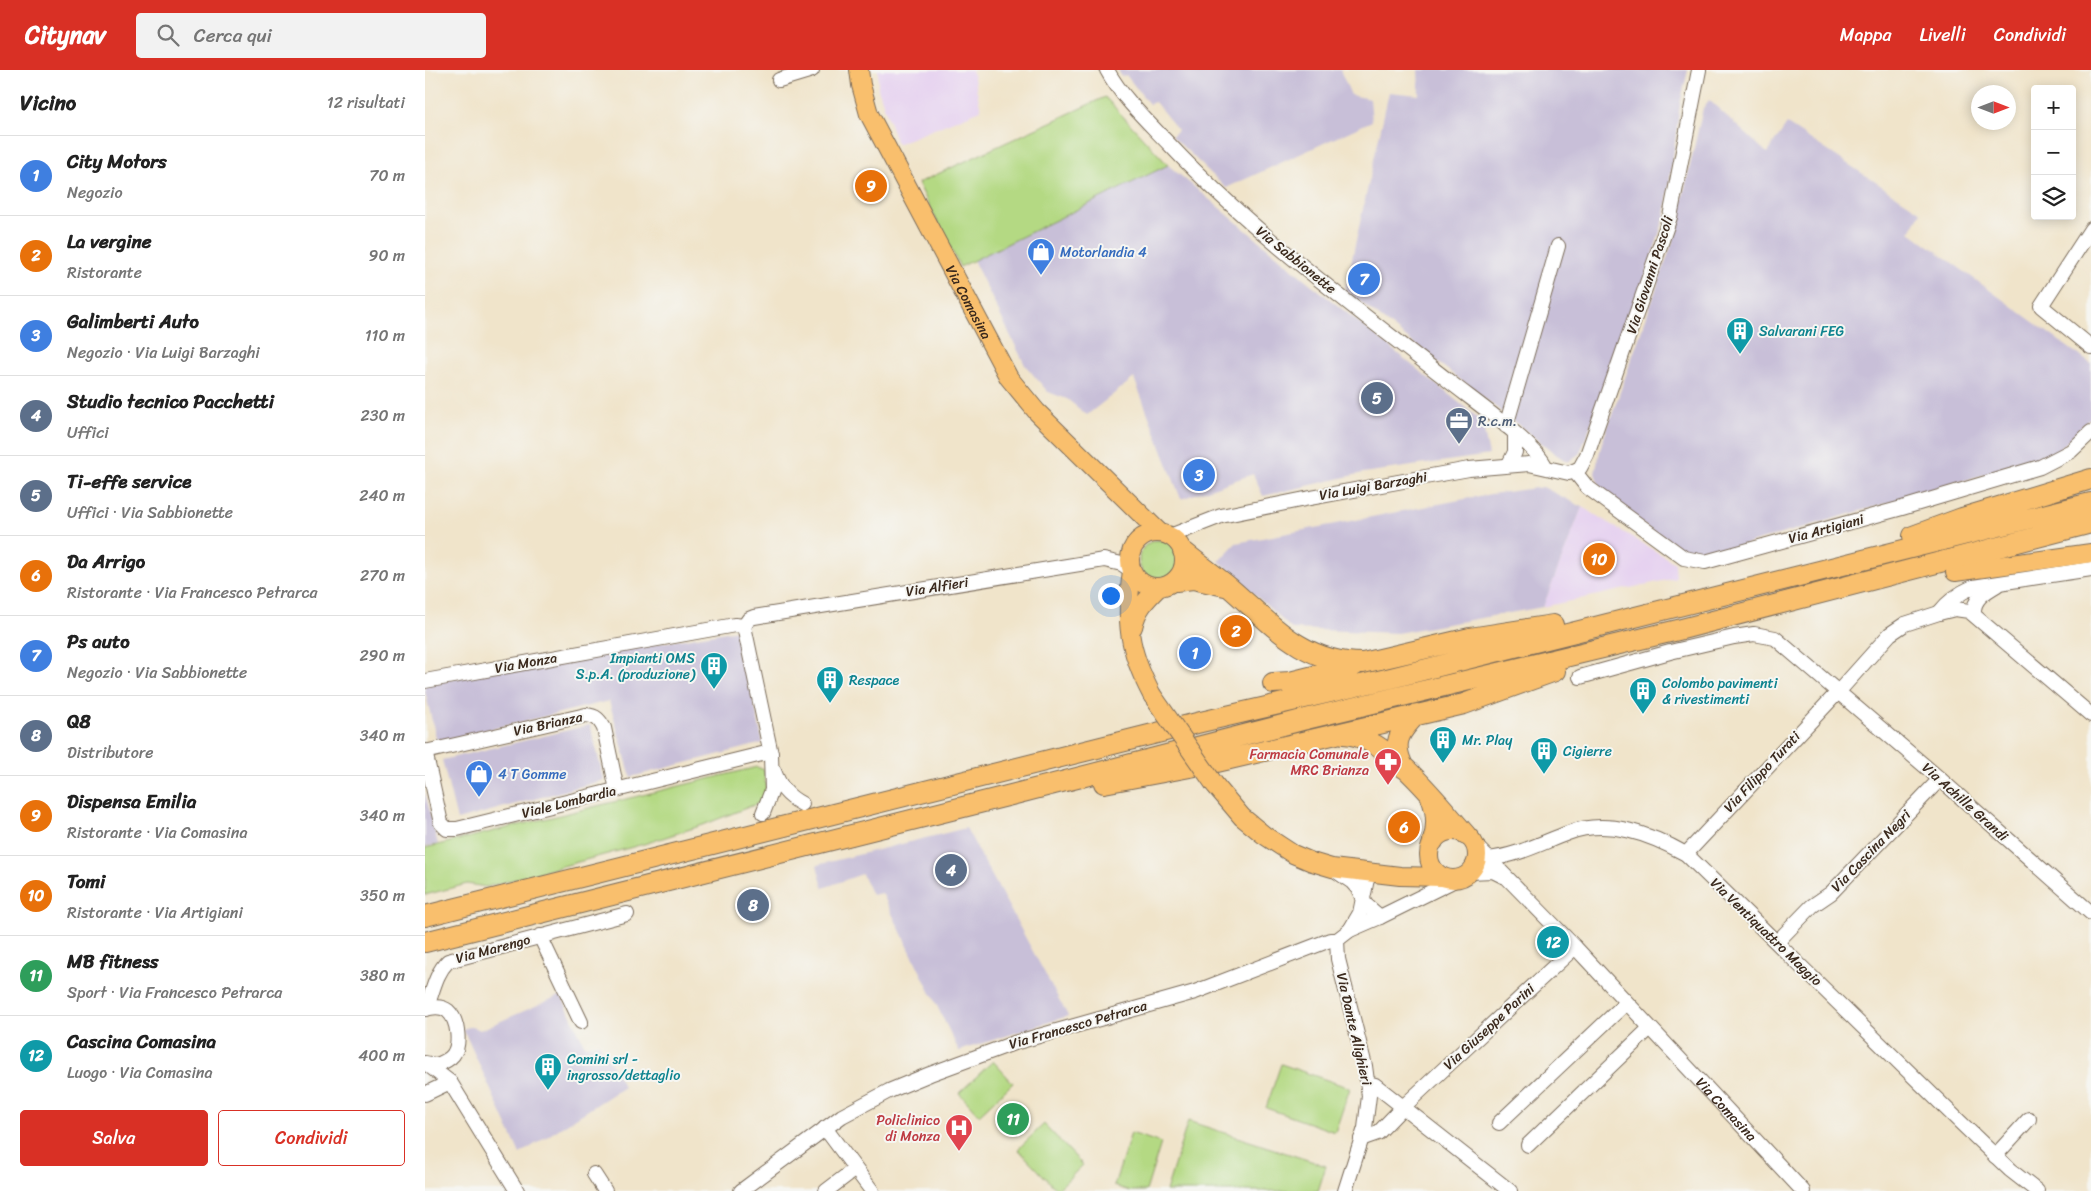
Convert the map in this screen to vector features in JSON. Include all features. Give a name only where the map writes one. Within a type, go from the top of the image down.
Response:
[{"type":"highway","points":[[1818,571],[1832,563],[1962,518],[2091,479]]},
{"type":"highway","points":[[425,916],[1201,722],[1391,678],[2091,503]]},
{"type":"highway","points":[[425,942],[1306,719],[1678,630],[2091,523]]},
{"type":"highway","points":[[1183,551],[1229,587],[1271,626],[1298,645],[1314,654],[1347,663],[1363,663]]},
{"type":"highway","points":[[1806,596],[1955,572]]},
{"type":"highway","points":[[1167,584],[1193,580],[1229,587]]},
{"type":"highway","points":[[1273,683],[1291,682],[1470,638],[1614,616],[1636,616]]},
{"type":"highway","points":[[1015,794],[1056,793],[1159,774],[1481,699],[1552,672],[1664,639],[1678,630]]},
{"type":"highway","points":[[1404,768],[1399,759],[1398,738],[1401,730],[1417,714]]},
{"type":"highway","points":[[1334,734],[1363,737],[1381,748],[1431,795],[1470,840]]},
{"type":"highway","points":[[1431,795],[1436,809],[1436,833],[1431,846]]},
{"type":"main road","name":"Via Comasina","points":[[859,70],[869,114],[1009,378],[1037,412],[1120,492],[1126,501],[1165,534]]},
{"type":"main road","name":"Via Comasina","points":[[1126,501],[1132,527],[1132,550]]},
{"type":"main road","points":[[1131,648],[1137,612],[1143,602],[1167,584],[1184,567],[1183,551],[1180,545],[1165,534],[1151,533],[1143,536],[1136,542],[1130,557],[1132,571],[1129,610],[1131,648],[1152,696],[1215,785],[1242,816],[1293,854],[1332,868],[1400,876],[1457,875],[1476,859],[1470,840],[1459,832],[1445,832],[1409,866],[1381,873]]},
{"type":"main road","points":[[1955,572],[2091,553]]},
{"type":"main road","points":[[1132,571],[1143,584],[1167,584]]},
{"type":"main road","points":[[1431,846],[1432,866],[1457,875]]},
{"type":"street","points":[[779,80],[812,70]]},
{"type":"street","name":"Via Sabbionette","points":[[1107,70],[1113,81],[1151,125],[1248,222],[1511,430],[1541,458],[1545,466]]},
{"type":"street","name":"Via Giovanni Pascoli","points":[[1575,472],[1580,468],[1587,455],[1661,249],[1670,217],[1699,70]]},
{"type":"street","points":[[2091,229],[2041,306],[2091,346]]},
{"type":"street","points":[[1509,464],[1515,452],[1511,430],[1557,246]]},
{"type":"street","name":"Via Artigiani","points":[[1575,472],[1587,488],[1684,558],[1705,562],[1902,508],[2040,467],[2071,451],[2091,432]]},
{"type":"street","name":"Via Luigi Barzaghi","points":[[1165,534],[1221,516],[1305,498],[1469,469],[1509,464],[1545,466]]},
{"type":"street","points":[[1545,466],[1565,473],[1575,472]]},
{"type":"street","points":[[1183,551],[1190,536],[1204,522]]},
{"type":"street","name":"Via Alfieri","points":[[744,626],[749,619],[754,617],[1104,560],[1122,564],[1132,571]]},
{"type":"street","points":[[1939,613],[1949,600],[1973,587],[2091,569]]},
{"type":"street","points":[[2001,582],[1975,602],[1974,614],[2091,715]]},
{"type":"street","name":"Via Filippo Turati","points":[[1686,854],[1839,692],[1890,634],[1905,624],[1955,609],[1964,609],[1974,614]]},
{"type":"street","name":"Via Monza","points":[[425,681],[735,625],[744,626]]},
{"type":"street","points":[[744,626],[779,785],[790,798],[801,804]]},
{"type":"street","name":"Via Achille Grandi","points":[[1580,677],[1670,652],[1754,634],[1765,634],[1784,643],[2091,913]]},
{"type":"street","name":"Via Brianza","points":[[425,751],[593,715],[599,719],[604,728],[617,790]]},
{"type":"street","name":"Viale Lombardia","points":[[425,751],[441,823],[447,829],[457,829],[766,754],[772,760]]},
{"type":"street","points":[[763,813],[771,790],[772,760]]},
{"type":"street","name":"Via Cascina Negri","points":[[1777,942],[1812,906],[1831,893],[1940,779]]},
{"type":"street","name":"Via Ventiquattro Maggio","points":[[1488,859],[1514,855],[1570,832],[1594,827],[1625,829],[1657,838],[1686,854],[1995,1156],[2037,1191]]},
{"type":"street","name":"Via Comasina","points":[[1470,840],[1575,947],[1803,1191]]},
{"type":"street","points":[[1332,868],[1352,882],[1371,910],[1380,917]]},
{"type":"street","points":[[1337,940],[1350,930],[1380,917],[1457,875],[1493,871],[1508,878]]},
{"type":"street","points":[[1350,930],[1360,913],[1367,879],[1381,873]]},
{"type":"street","name":"Via Marengo","points":[[425,1009],[435,988],[439,970],[448,961],[627,914]]},
{"type":"street","name":"Via Marengo","points":[[540,936],[581,1022]]},
{"type":"street","name":"Via Francesco Petrarca","points":[[741,1191],[825,1128],[849,1112],[889,1091],[978,1055],[1195,992],[1329,940],[1337,940]]},
{"type":"street","name":"Via Dante Alighieri","points":[[1337,940],[1338,959],[1368,1083],[1367,1114],[1345,1191]]},
{"type":"street","name":"Via Giuseppe Parini","points":[[1361,1138],[1378,1133],[1403,1107],[1575,947]]},
{"type":"street","points":[[435,988],[452,1017],[457,1035],[450,1082]]},
{"type":"street","points":[[1499,1122],[1626,1003]]},
{"type":"street","points":[[425,1009],[441,1008],[447,1010]]},
{"type":"street","points":[[1528,1145],[1650,1028]]},
{"type":"street","points":[[426,1064],[437,1065],[453,1055]]},
{"type":"street","points":[[426,1064],[450,1082],[517,1191]]},
{"type":"street","points":[[425,1094],[450,1082]]},
{"type":"street","points":[[1368,1083],[1375,1085],[1510,1191]]},
{"type":"street","points":[[1995,1156],[2029,1119]]},
{"type":"street","points":[[825,1128],[872,1191]]},
{"type":"street","points":[[827,1191],[855,1169]]},
{"type":"street","points":[[594,1174],[605,1191]]},
{"type":"shaded area","points":[[878,70],[972,70],[981,110],[897,144],[878,89]]},
{"type":"shaded area","points":[[1118,70],[1340,70],[1351,95],[1370,99],[1372,121],[1226,188],[1172,136],[1178,130],[1155,102],[1149,104],[1126,75],[1122,77]]},
{"type":"shaded area","points":[[1418,70],[1688,70],[1680,104],[1665,216],[1638,300],[1580,453],[1568,462],[1345,290],[1389,92],[1419,95]]},
{"type":"shaded area","points":[[1709,100],[1767,153],[1787,124],[1921,212],[1910,232],[2091,364],[2091,417],[2055,454],[1709,555],[1687,555],[1603,498],[1595,473],[1601,446],[1673,241],[1703,108]]},
{"type":"shaded area","points":[[1168,165],[1307,281],[1482,421],[1489,455],[1363,473],[1263,496],[1253,474],[1181,499],[1134,378],[1087,415],[1067,399],[1048,392],[1025,365],[973,260]]},
{"type":"shaded area","points":[[1543,487],[1582,507],[1543,607],[1397,633],[1292,629],[1219,561],[1236,543],[1491,494]]},
{"type":"shaded area","points":[[1582,507],[1675,563],[1676,578],[1543,607]]},
{"type":"shaded area","points":[[738,630],[763,743],[631,777],[609,701],[437,742],[425,691],[425,683]]},
{"type":"shaded area","points":[[590,725],[604,780],[457,820],[442,760]]},
{"type":"shaded area","points":[[425,792],[438,844],[425,847]]},
{"type":"shaded area","points":[[966,828],[1068,1016],[959,1051],[882,893],[872,895],[862,874],[823,888],[817,865]]},
{"type":"shaded area","points":[[561,995],[585,1046],[599,1043],[624,1087],[520,1154],[463,1029],[472,1026],[480,1030]]},
{"type":"green space","points":[[1105,97],[1168,165],[960,267],[918,183]]},
{"type":"green space","points":[[1163,540],[1170,543],[1176,549],[1179,560],[1178,568],[1170,577],[1163,580],[1155,580],[1148,577],[1140,568],[1139,556],[1142,549],[1151,541]]},
{"type":"green space","points":[[757,767],[764,770],[766,791],[764,801],[703,825],[644,844],[486,887],[467,884],[425,895],[425,848]]},
{"type":"green space","points":[[993,1061],[1013,1083],[979,1115],[959,1093]]},
{"type":"green space","points":[[1281,1064],[1350,1088],[1335,1132],[1266,1108]]},
{"type":"green space","points":[[1188,1121],[1326,1166],[1318,1191],[1166,1191]]},
{"type":"green space","points":[[1044,1124],[1083,1165],[1057,1190],[1018,1149]]},
{"type":"green space","points":[[1131,1133],[1161,1143],[1146,1191],[1130,1191],[1114,1186]]},
{"type":"place","name":"Dispensa Emilia","points":[[871,186]]},
{"type":"place","name":"Motorlandia 4","points":[[1041,276]]},
{"type":"place","name":"Ps auto","points":[[1364,279]]},
{"type":"place","name":"Salvarani FEG","points":[[1740,355]]},
{"type":"place","name":"Ti-effe service","points":[[1377,398]]},
{"type":"place","name":"R.c.m.","points":[[1459,445]]},
{"type":"place","name":"Galimberti Auto","points":[[1199,475]]},
{"type":"place","name":"Tomi","points":[[1599,559]]},
{"type":"place","name":"La vergine","points":[[1236,631]]},
{"type":"place","name":"City Motors","points":[[1195,653]]},
{"type":"place","name":"Impianti OMS S.p.A. (produzione)","points":[[714,690]]},
{"type":"place","name":"Respace","points":[[830,704]]},
{"type":"place","name":"Colombo pavimenti & rivestimenti","points":[[1643,715]]},
{"type":"place","name":"Mr. Play","points":[[1443,764]]},
{"type":"place","name":"Cigierre","points":[[1544,775]]},
{"type":"place","name":"Farmacia Comunale MRC Brianza","points":[[1388,786]]},
{"type":"place","name":"4 T Gomme","points":[[479,798]]},
{"type":"place","name":"Da Arrigo","points":[[1404,827]]},
{"type":"place","name":"Studio tecnico Pacchetti","points":[[951,870]]},
{"type":"place","name":"Q8","points":[[753,905]]},
{"type":"place","name":"Cascina Comasina","points":[[1553,942]]},
{"type":"place","name":"Comini srl - ingrosso/dettaglio","points":[[548,1091]]},
{"type":"place","name":"MB fitness","points":[[1013,1119]]},
{"type":"place","name":"Policlinico di Monza","points":[[959,1152]]}]
